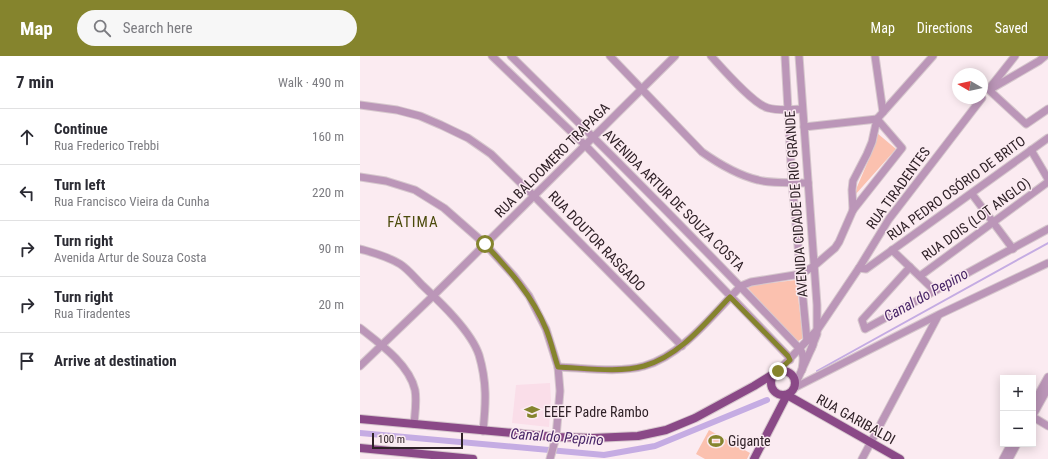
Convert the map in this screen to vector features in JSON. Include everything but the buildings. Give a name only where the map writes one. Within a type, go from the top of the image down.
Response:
[{"type":"main road","points":[[360,419],[556,437],[593,438],[638,436],[666,430],[696,418],[776,372],[785,370],[792,374],[794,378],[792,390],[777,394],[772,389],[770,386],[771,379],[776,372]]},
{"type":"main road","name":"RUA GARIBALDI","points":[[792,390],[799,402],[900,459]]},
{"type":"main road","name":"RUA TIRADENTES","points":[[754,459],[792,390]]},
{"type":"main road","points":[[360,448],[467,459]]},
{"type":"street","name":"AVENIDA ARTUR DE SOUZA COSTA","points":[[492,56],[585,145],[788,356],[790,360]]},
{"type":"street","name":"AVENIDA ARTUR DE SOUZA COSTA","points":[[511,56],[593,136],[799,348]]},
{"type":"street","points":[[610,56],[702,152],[719,164],[738,174],[759,180],[808,183]]},
{"type":"street","name":"RUA BALDOMERO TRAPAGA","points":[[360,366],[433,296],[675,56]]},
{"type":"street","points":[[710,56],[756,103],[766,108],[788,110],[802,109]]},
{"type":"street","name":"AVENIDA CIDADE DE RIO GRANDE","points":[[785,56],[792,182],[807,341]]},
{"type":"street","name":"AVENIDA CIDADE DE RIO GRANDE","points":[[799,56],[818,329],[818,334],[811,349]]},
{"type":"street","points":[[875,56],[883,112]]},
{"type":"street","points":[[853,210],[853,181],[868,154],[877,119],[933,56]]},
{"type":"street","name":"RUA TIRADENTES","points":[[989,90],[1015,56]]},
{"type":"street","points":[[1045,56],[989,90],[1026,124],[1048,109]]},
{"type":"street","name":"RUA TIRADENTES","points":[[776,372],[790,360],[799,348],[818,329],[859,268],[889,219],[977,104]]},
{"type":"street","name":"RUA DOUTOR RASGADO","points":[[360,105],[397,110],[420,116],[441,124],[468,138],[491,154],[682,346]]},
{"type":"street","points":[[804,126],[877,119]]},
{"type":"street","points":[[558,367],[614,369],[645,366],[659,360],[682,346],[740,286],[751,282],[800,274],[814,266],[835,248],[853,210],[902,148],[877,119]]},
{"type":"street","name":"RUA PEDRO OSÓRIO DE BRITO","points":[[859,268],[866,269],[1048,138]]},
{"type":"street","points":[[1031,150],[1048,179]]},
{"type":"street","points":[[360,177],[386,181],[415,190],[444,208],[485,244],[514,276],[529,296],[546,329],[558,367],[560,391],[556,437],[550,459]]},
{"type":"street","name":"RUA DOIS (LOT ANGLO)","points":[[920,276],[1048,182]]},
{"type":"street","points":[[972,194],[1013,249]]},
{"type":"street","points":[[656,220],[666,211]]},
{"type":"street","points":[[910,267],[862,320],[865,329],[1048,230]]},
{"type":"street","points":[[360,249],[381,255],[400,264],[450,313],[466,332],[478,353],[484,375],[486,397],[483,430]]},
{"type":"street","points":[[892,250],[936,291]]},
{"type":"street","points":[[792,390],[938,315],[1048,263]]},
{"type":"street","name":"RUA TIRADENTES","points":[[792,390],[811,349],[840,296]]},
{"type":"street","points":[[817,305],[825,313],[831,311]]},
{"type":"street","points":[[862,459],[938,315]]},
{"type":"street","points":[[360,328],[382,345],[402,366],[410,378],[416,401],[414,424]]},
{"type":"street","points":[[799,348],[803,352],[804,356],[802,370]]},
{"type":"street","points":[[1036,399],[1048,377]]},
{"type":"street","points":[[1036,411],[1048,388]]},
{"type":"street","points":[[1036,418],[1048,426]]},
{"type":"street","points":[[1003,459],[1010,452]]},
{"type":"shaded area","points":[[877,133],[896,149],[855,195],[872,152]]},
{"type":"shaded area","points":[[796,280],[803,338],[797,342],[746,286]]},
{"type":"shaded area","name":"EEEF Padre Rambo","points":[[550,383],[551,400],[549,427],[512,423],[516,385]]},
{"type":"shaded area","name":"Gigante","points":[[709,430],[750,453],[747,459],[705,459],[696,454]]},
{"type":"waterway","name":"Canal do Pepino","points":[[817,371],[1048,243]]},
{"type":"waterway","name":"Canal do Pepino","points":[[360,433],[604,455],[655,446],[767,400]]},
{"type":"place","name":"EEEF Padre Rambo","points":[[532,412]]},
{"type":"place","name":"Gigante","points":[[716,441]]},
{"type":"district","name":"FÁTIMA","points":[[413,222]]},
{"type":"route","points":[[485,244],[514,276],[529,296],[546,329],[558,367],[614,369],[645,366],[659,360],[682,346],[730,297],[788,356],[790,360],[778,371]]}]
